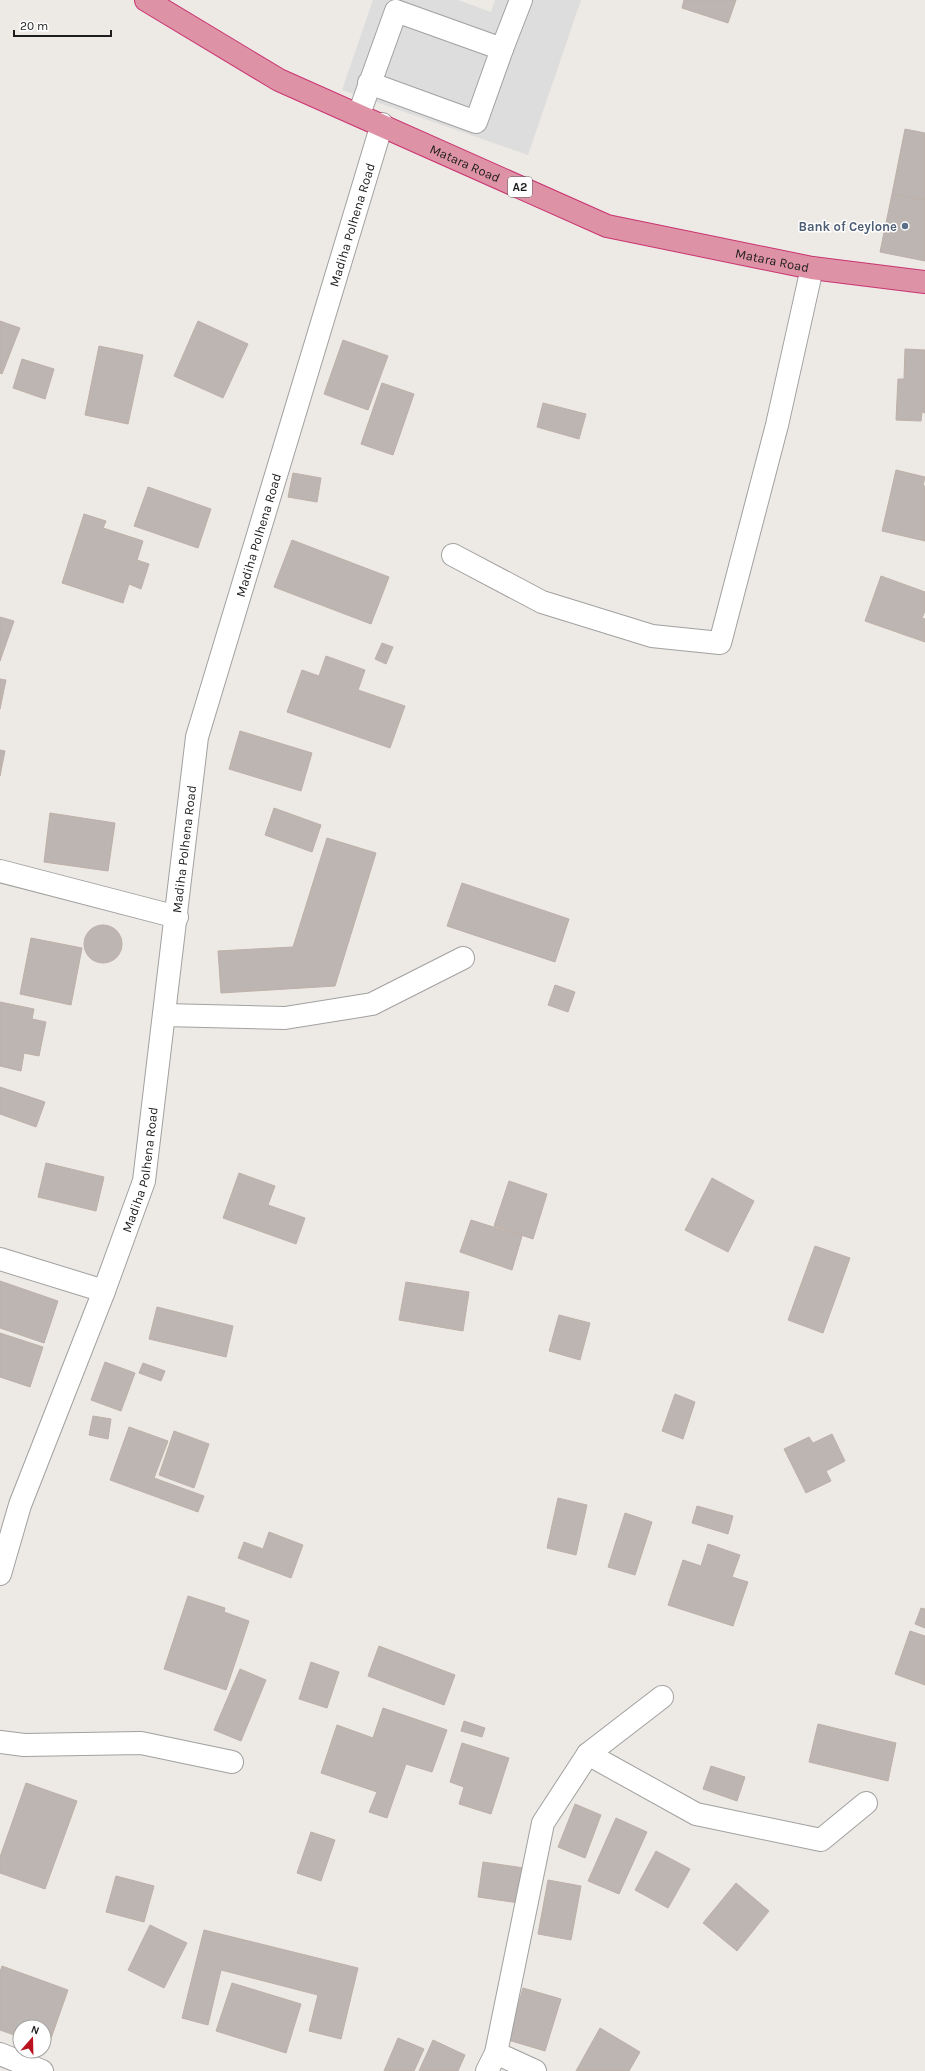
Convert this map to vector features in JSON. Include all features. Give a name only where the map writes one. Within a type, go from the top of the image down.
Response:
[{"type":"highway","name":"Matara Road","points":[[146,0],[279,80],[382,124],[608,226],[812,268],[925,282]]},
{"type":"street","points":[[369,83],[476,122],[521,0]]},
{"type":"street","points":[[359,114],[396,11],[502,50]]},
{"type":"street","name":"Madiha Polhena Road","points":[[0,1574],[20,1506],[104,1291],[144,1181],[177,917],[197,736],[382,124]]},
{"type":"street","points":[[453,555],[542,602],[652,636],[720,643],[777,425],[812,268]]},
{"type":"street","points":[[0,871],[177,917]]},
{"type":"street","points":[[164,1015],[285,1018],[372,1004],[463,958]]},
{"type":"street","points":[[0,1259],[104,1291]]},
{"type":"street","points":[[535,2071],[491,2062],[543,1823],[588,1754],[662,1697]]},
{"type":"street","points":[[0,1742],[24,1745],[141,1743],[232,1762]]},
{"type":"street","points":[[588,1754],[696,1814],[821,1840],[866,1803]]},
{"type":"street","points":[[0,2054],[42,2071]]},
{"type":"shaded area","points":[[373,0],[458,0],[491,12],[495,0],[581,0],[528,155],[342,90]]},
{"type":"building","points":[[684,0],[736,0],[728,23],[682,8]]},
{"type":"building","points":[[905,129],[925,133],[925,200],[892,194]]},
{"type":"building","name":"Bank of Ceylone","points":[[892,194],[925,200],[925,261],[880,252]]},
{"type":"building","points":[[0,321],[20,328],[2,374],[0,373]]},
{"type":"building","points":[[198,321],[248,344],[223,398],[174,376]]},
{"type":"building","points":[[343,340],[388,356],[368,410],[324,394]]},
{"type":"building","points":[[99,346],[143,355],[128,424],[85,415]]},
{"type":"building","points":[[905,349],[925,350],[925,413],[922,412],[921,421],[896,420],[898,379],[904,379]]},
{"type":"building","points":[[22,359],[54,369],[45,399],[13,388]]},
{"type":"building","points":[[382,383],[414,394],[393,455],[361,444]]},
{"type":"building","points":[[543,403],[586,414],[579,439],[537,427]]},
{"type":"building","points":[[896,470],[925,477],[923,486],[925,486],[925,541],[882,531]]},
{"type":"building","points":[[293,473],[321,478],[317,502],[288,497]]},
{"type":"building","points":[[148,487],[211,509],[198,548],[134,526]]},
{"type":"building","points":[[84,514],[106,521],[103,528],[143,541],[137,560],[149,564],[141,589],[129,584],[123,603],[62,583]]},
{"type":"building","points":[[292,540],[389,577],[371,624],[274,587]]},
{"type":"building","points":[[881,576],[925,592],[925,611],[922,618],[925,619],[925,642],[865,621]]},
{"type":"building","points":[[0,617],[14,621],[0,661]]},
{"type":"building","points":[[382,643],[393,647],[386,664],[375,659]]},
{"type":"building","points":[[326,656],[365,670],[358,690],[405,706],[390,748],[287,712],[302,670],[319,676]]},
{"type":"building","points":[[0,679],[6,680],[0,709]]},
{"type":"building","points":[[240,731],[312,753],[301,791],[229,769]]},
{"type":"building","points":[[0,750],[5,751],[0,776]]},
{"type":"building","points":[[274,808],[321,825],[312,852],[265,835]]},
{"type":"building","points":[[50,813],[115,823],[108,871],[44,862]]},
{"type":"building","points":[[327,838],[376,853],[335,986],[221,993],[218,951],[293,947]]},
{"type":"building","points":[[462,883],[569,919],[555,962],[447,926]]},
{"type":"building","points":[[99,925],[107,925],[117,930],[121,937],[121,951],[117,958],[107,963],[99,963],[89,958],[87,955],[84,948],[84,940],[89,930],[92,928]]},
{"type":"building","points":[[31,938],[82,948],[71,1005],[20,994]]},
{"type":"building","points":[[555,985],[575,992],[568,1012],[548,1005]]},
{"type":"building","points":[[0,1002],[34,1009],[32,1019],[46,1022],[39,1056],[24,1053],[21,1071],[0,1066]]},
{"type":"building","points":[[0,1087],[45,1102],[36,1127],[0,1114]]},
{"type":"building","points":[[46,1163],[104,1177],[96,1211],[38,1197]]},
{"type":"building","points":[[239,1173],[275,1186],[268,1205],[305,1218],[296,1244],[223,1218]]},
{"type":"building","points":[[712,1178],[754,1201],[728,1252],[685,1230]]},
{"type":"building","points":[[509,1181],[547,1194],[533,1239],[494,1226]]},
{"type":"building","points":[[471,1220],[522,1236],[512,1270],[460,1252]]},
{"type":"building","points":[[815,1246],[850,1258],[823,1333],[788,1320]]},
{"type":"building","points":[[0,1281],[58,1301],[44,1343],[0,1328]]},
{"type":"building","points":[[406,1282],[469,1292],[463,1331],[399,1320]]},
{"type":"building","points":[[157,1307],[233,1326],[226,1357],[149,1339]]},
{"type":"building","points":[[559,1315],[590,1323],[580,1360],[549,1351]]},
{"type":"building","points":[[0,1333],[43,1347],[30,1387],[0,1377]]},
{"type":"building","points":[[105,1362],[135,1373],[121,1411],[91,1400]]},
{"type":"building","points":[[143,1363],[165,1371],[161,1381],[139,1373]]},
{"type":"building","points":[[675,1394],[695,1402],[683,1439],[662,1431]]},
{"type":"building","points":[[93,1416],[111,1419],[108,1439],[89,1435]]},
{"type":"building","points":[[129,1427],[168,1441],[154,1478],[204,1496],[198,1512],[110,1480]]},
{"type":"building","points":[[174,1431],[209,1444],[194,1488],[159,1475]]},
{"type":"building","points":[[832,1434],[845,1461],[826,1471],[831,1481],[806,1493],[784,1449],[809,1437],[813,1443]]},
{"type":"building","points":[[558,1498],[587,1505],[576,1555],[547,1548]]},
{"type":"building","points":[[697,1506],[733,1516],[728,1534],[692,1523]]},
{"type":"building","points":[[625,1513],[652,1522],[635,1575],[608,1567]]},
{"type":"building","points":[[269,1532],[303,1545],[291,1578],[238,1558],[244,1542],[263,1549]]},
{"type":"building","points":[[708,1544],[740,1555],[732,1577],[748,1582],[733,1626],[668,1605],[683,1560],[701,1566]]},
{"type":"building","points":[[188,1596],[225,1608],[224,1612],[249,1621],[226,1690],[164,1669]]},
{"type":"building","points":[[921,1608],[925,1609],[925,1628],[915,1624]]},
{"type":"building","points":[[910,1631],[925,1636],[925,1685],[895,1674]]},
{"type":"building","points":[[379,1646],[455,1675],[444,1705],[368,1676]]},
{"type":"building","points":[[311,1662],[339,1672],[327,1708],[299,1699]]},
{"type":"building","points":[[240,1669],[266,1680],[241,1741],[214,1730]]},
{"type":"building","points":[[383,1708],[447,1730],[432,1772],[406,1764],[387,1818],[369,1812],[377,1792],[321,1773],[337,1725],[373,1738]]},
{"type":"building","points":[[464,1721],[485,1728],[482,1737],[461,1731]]},
{"type":"building","points":[[818,1724],[896,1743],[888,1781],[809,1762]]},
{"type":"building","points":[[462,1743],[509,1758],[491,1814],[459,1804],[464,1787],[450,1782]]},
{"type":"building","points":[[711,1766],[745,1777],[737,1801],[703,1789]]},
{"type":"building","points":[[26,1783],[77,1801],[45,1889],[0,1873],[0,1857]]},
{"type":"building","points":[[575,1804],[601,1815],[585,1858],[558,1847]]},
{"type":"building","points":[[616,1818],[647,1832],[619,1894],[588,1881]]},
{"type":"building","points":[[311,1832],[335,1840],[321,1881],[297,1873]]},
{"type":"building","points":[[656,1851],[690,1869],[668,1908],[635,1890]]},
{"type":"building","points":[[483,1862],[524,1868],[519,1903],[478,1897]]},
{"type":"building","points":[[116,1876],[154,1886],[144,1922],[106,1912]]},
{"type":"building","points":[[548,1880],[581,1886],[571,1940],[538,1934]]},
{"type":"building","points":[[736,1883],[769,1911],[737,1951],[703,1923]]},
{"type":"building","points":[[150,1925],[187,1943],[164,1988],[128,1970]]},
{"type":"building","points":[[204,1930],[358,1968],[341,2039],[309,2031],[318,1995],[221,1970],[208,2025],[182,2018]]},
{"type":"building","points":[[2,1966],[68,1990],[52,2036],[52,2019],[12,2019],[12,2034],[0,2030],[0,1972]]},
{"type":"building","points":[[232,1983],[301,2004],[286,2053],[216,2031]]},
{"type":"building","points":[[523,1988],[561,1999],[545,2051],[508,2040]]},
{"type":"building","points":[[600,2028],[640,2052],[629,2071],[576,2071]]},
{"type":"building","points":[[398,2038],[424,2049],[414,2071],[384,2071]]},
{"type":"building","points":[[433,2040],[465,2055],[458,2071],[419,2071]]},
{"type":"place","name":"Bank of Ceylone","points":[[905,226]]}]
